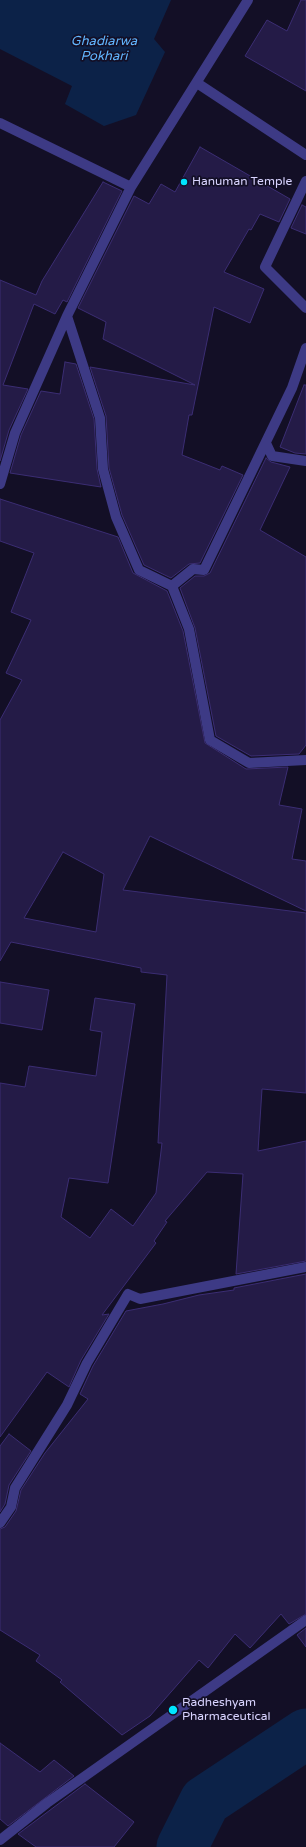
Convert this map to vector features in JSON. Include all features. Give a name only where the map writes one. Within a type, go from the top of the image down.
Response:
[{"type":"street","points":[[0,484],[15,433],[66,316],[131,187],[248,0]]},
{"type":"street","points":[[197,83],[306,155]]},
{"type":"street","points":[[0,123],[131,187]]},
{"type":"street","points":[[306,181],[265,267],[306,308]]},
{"type":"street","points":[[66,316],[100,418],[104,469],[116,517],[139,570],[172,586],[189,629],[210,740],[249,763],[306,760]]},
{"type":"street","points":[[172,586],[193,569],[204,570],[292,388],[306,348]]},
{"type":"street","points":[[266,443],[272,456],[306,461]]},
{"type":"street","points":[[0,1523],[11,1507],[16,1488],[67,1405],[87,1363],[128,1294],[140,1299],[306,1267]]},
{"type":"street","points":[[0,1840],[47,1803],[306,1620]]},
{"type":"water","name":"Ghadiarwa Pokhari","points":[[0,0],[171,0],[154,39],[165,52],[136,115],[104,126],[65,104],[72,86],[0,49]]},
{"type":"building","points":[[301,0],[306,0],[306,91],[245,56],[267,20],[287,31]]},
{"type":"building","points":[[200,147],[290,199],[279,222],[260,214],[251,230],[249,229],[224,272],[264,289],[250,323],[214,307],[192,415],[189,415],[182,455],[220,470],[222,466],[243,475],[200,563],[189,564],[171,578],[144,565],[122,515],[109,468],[106,416],[90,367],[195,385],[103,339],[106,322],[78,308],[134,196],[149,204],[161,184],[175,192]]},
{"type":"building","points":[[103,182],[122,191],[67,302],[63,300],[55,314],[34,304],[3,385],[28,389],[9,430],[0,461],[0,280],[36,295],[42,281]]},
{"type":"building","points":[[302,205],[306,207],[306,234],[291,228]]},
{"type":"building","points":[[65,362],[76,364],[94,419],[97,469],[101,487],[10,473],[21,435],[41,391],[60,394]]},
{"type":"building","points":[[304,385],[306,385],[306,454],[295,453],[280,447]]},
{"type":"building","points":[[266,458],[271,462],[290,467],[260,530],[306,557],[306,745],[299,754],[251,756],[216,736],[195,628],[180,588],[195,576],[204,576],[210,573]]},
{"type":"building","points":[[0,499],[118,537],[133,573],[167,591],[183,631],[205,743],[246,769],[288,767],[279,805],[302,809],[292,859],[306,861],[306,911],[150,836],[123,890],[306,913],[306,1093],[262,1089],[258,1151],[306,1141],[306,1261],[236,1274],[243,1174],[207,1172],[165,1221],[167,1222],[154,1241],[156,1243],[102,1315],[109,1314],[81,1360],[69,1387],[47,1372],[0,1437],[0,1083],[25,1087],[29,1066],[96,1076],[102,1032],[90,1030],[95,998],[135,1004],[108,1183],[69,1178],[61,1217],[90,1238],[111,1209],[133,1226],[156,1193],[162,1143],[158,1143],[167,975],[141,972],[141,968],[11,942],[0,961],[0,720],[22,680],[6,673],[31,620],[11,612],[34,553],[0,541]],"holes":[[[63,852],[104,874],[96,932],[24,918]]]},
{"type":"building","points":[[0,982],[49,990],[42,1030],[0,1023]]},
{"type":"building","points":[[306,1274],[306,1614],[289,1624],[281,1614],[250,1648],[235,1634],[208,1668],[199,1660],[150,1716],[122,1735],[60,1682],[62,1680],[36,1661],[40,1655],[0,1630],[0,1529],[5,1527],[16,1511],[21,1490],[45,1453],[88,1399],[80,1394],[93,1366],[126,1311]]},
{"type":"building","points":[[9,1434],[31,1451],[9,1485],[5,1504],[0,1512],[0,1446]]},
{"type":"building","points":[[306,1628],[306,1647],[297,1635]]},
{"type":"building","points":[[0,1743],[40,1772],[54,1760],[74,1776],[8,1826],[0,1819]]},
{"type":"building","points":[[85,1784],[134,1822],[114,1847],[36,1847],[18,1834]]},
{"type":"waterway","points":[[182,1847],[205,1801],[306,1734]]},
{"type":"place","name":"Hanuman Temple","points":[[184,182]]},
{"type":"place","name":"Radheshyam Pharmaceutical","points":[[173,1710]]}]
